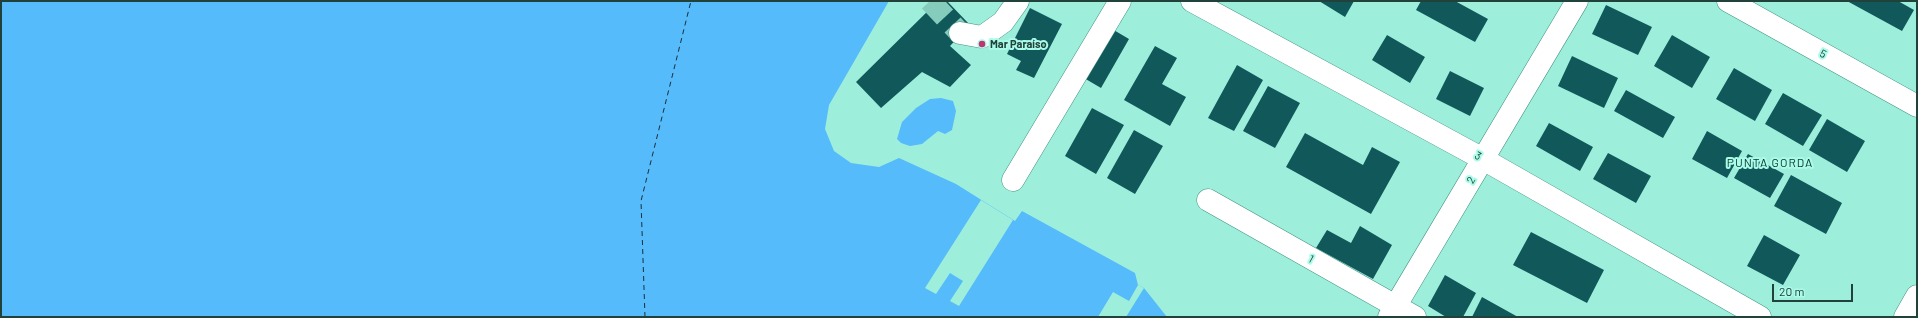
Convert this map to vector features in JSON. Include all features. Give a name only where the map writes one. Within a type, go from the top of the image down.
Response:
[{"type":"street","points":[[960,33],[982,37],[1003,22],[1018,1]]},
{"type":"street","points":[[1012,180],[1120,1]]},
{"type":"street","name":"3","points":[[1192,1],[1483,159],[1760,317]]},
{"type":"street","name":"2","points":[[1392,311],[1577,1]]},
{"type":"street","name":"5","points":[[1728,1],[1917,106]]},
{"type":"street","name":"1","points":[[1208,200],[1392,311],[1415,317]]},
{"type":"street","points":[[1905,317],[1917,296]]},
{"type":"water","points":[[1,1],[889,1],[829,105],[825,129],[834,151],[851,163],[879,167],[899,158],[956,184],[1015,221],[1022,211],[1135,273],[1138,285],[1144,288],[1167,317],[1,317]]},
{"type":"water","points":[[941,98],[953,101],[956,111],[952,130],[945,134],[938,131],[922,144],[910,146],[901,143],[897,139],[902,122],[916,108],[930,99]]},
{"type":"pier","points":[[981,200],[1013,220],[959,306],[950,301],[963,281],[950,273],[936,294],[925,288]]},
{"type":"pier","points":[[1138,285],[1144,288],[1126,317],[1098,317],[1113,292],[1129,301]]},
{"type":"building","points":[[938,1],[947,1],[970,25],[950,46],[971,65],[950,87],[922,72],[881,108],[856,82]]},
{"type":"building","points":[[1319,1],[1354,1],[1345,17]]},
{"type":"building","points":[[1421,1],[1455,1],[1488,19],[1475,42],[1416,10]]},
{"type":"building","points":[[1847,1],[1898,1],[1914,10],[1902,31]]},
{"type":"building","points":[[1606,5],[1652,27],[1638,55],[1592,34]]},
{"type":"building","points":[[1030,8],[1062,24],[1034,78],[1016,70],[1021,61],[1007,54]]},
{"type":"building","points":[[1112,29],[1129,39],[1101,88],[1084,78]]},
{"type":"building","points":[[1387,35],[1425,57],[1410,83],[1372,60]]},
{"type":"building","points":[[1672,35],[1710,57],[1692,88],[1654,66]]},
{"type":"building","points":[[1155,46],[1177,58],[1162,84],[1186,97],[1170,126],[1124,100]]},
{"type":"building","points":[[1572,56],[1618,78],[1604,108],[1558,86]]},
{"type":"building","points":[[1237,65],[1263,80],[1234,131],[1208,118]]},
{"type":"building","points":[[1734,68],[1772,90],[1755,121],[1716,99]]},
{"type":"building","points":[[1450,71],[1484,88],[1470,116],[1436,99]]},
{"type":"building","points":[[1268,86],[1300,103],[1275,148],[1243,131]]},
{"type":"building","points":[[1626,90],[1675,117],[1663,138],[1614,111]]},
{"type":"building","points":[[1783,93],[1822,115],[1803,146],[1765,124]]},
{"type":"building","points":[[1092,108],[1124,125],[1096,174],[1065,156]]},
{"type":"building","points":[[1827,119],[1865,141],[1847,172],[1809,150]]},
{"type":"building","points":[[1549,123],[1593,147],[1580,171],[1536,146]]},
{"type":"building","points":[[1134,130],[1163,146],[1135,194],[1107,178]]},
{"type":"building","points":[[1707,131],[1742,151],[1727,178],[1692,159]]},
{"type":"building","points":[[1305,133],[1363,165],[1372,147],[1400,162],[1371,214],[1286,167]]},
{"type":"building","points":[[1608,153],[1651,176],[1636,203],[1593,179]]},
{"type":"building","points":[[1748,154],[1784,174],[1770,198],[1734,178]]},
{"type":"building","points":[[1791,175],[1842,203],[1826,234],[1774,206]]},
{"type":"building","points":[[1360,226],[1392,245],[1373,279],[1316,248],[1327,230],[1351,243]]},
{"type":"building","points":[[1531,232],[1604,270],[1587,303],[1513,265]]},
{"type":"building","points":[[1764,235],[1800,255],[1783,285],[1747,266]]},
{"type":"building","points":[[1445,275],[1476,293],[1463,317],[1446,317],[1428,306]]},
{"type":"building","points":[[1482,297],[1518,317],[1472,317]]},
{"type":"ferry route","points":[[645,317],[641,201],[691,1]]},
{"type":"tunnel","points":[[930,1],[960,33]]},
{"type":"place","name":"Mar Paraíso","points":[[982,44]]},
{"type":"district","name":"PUNTA GORDA","points":[[1770,163]]}]
